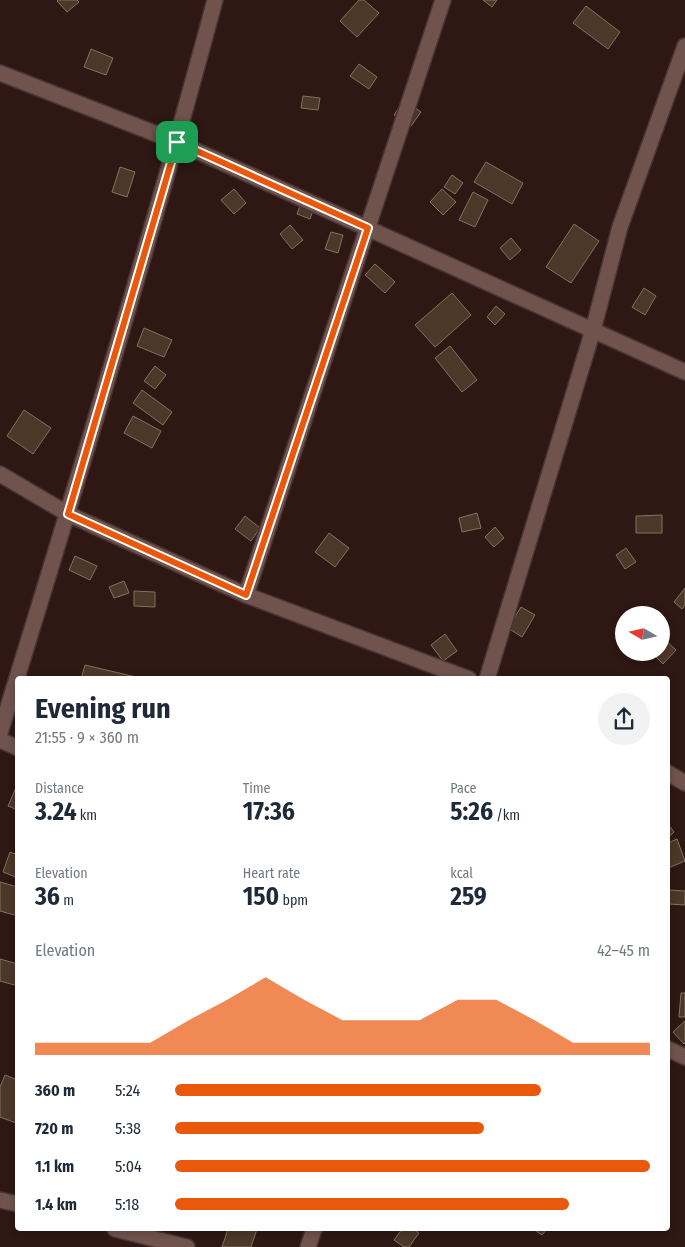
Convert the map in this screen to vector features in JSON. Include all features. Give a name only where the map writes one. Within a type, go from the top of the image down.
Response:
[{"type":"street","points":[[18,676],[68,514],[177,142],[215,0]]},
{"type":"street","points":[[246,595],[443,0]]},
{"type":"street","points":[[488,676],[594,330],[620,227],[685,46]]},
{"type":"street","points":[[0,73],[177,142],[685,372]]},
{"type":"street","points":[[0,474],[68,514],[246,595],[461,676]]},
{"type":"street","points":[[0,733],[15,685]]},
{"type":"street","points":[[0,740],[15,747]]},
{"type":"street","points":[[670,774],[685,783]]},
{"type":"street","points":[[670,1050],[685,1057]]},
{"type":"street","points":[[0,1200],[15,1203]]},
{"type":"street","points":[[123,1231],[188,1247]]},
{"type":"street","points":[[308,1247],[313,1231]]},
{"type":"building","points":[[58,0],[77,0],[79,2],[67,12]]},
{"type":"building","points":[[359,0],[364,0],[379,13],[357,37],[340,21]]},
{"type":"building","points":[[483,0],[497,0],[492,7]]},
{"type":"building","points":[[586,6],[620,32],[608,49],[573,23]]},
{"type":"building","points":[[91,49],[113,58],[106,75],[84,67]]},
{"type":"building","points":[[359,64],[377,77],[369,89],[350,76]]},
{"type":"building","points":[[303,96],[320,98],[318,110],[301,108]]},
{"type":"building","points":[[404,100],[421,112],[411,126],[394,115]]},
{"type":"building","points":[[486,162],[523,183],[512,204],[474,182]]},
{"type":"building","points":[[120,167],[135,172],[127,197],[112,192]]},
{"type":"building","points":[[452,175],[463,183],[455,194],[444,187]]},
{"type":"building","points":[[234,189],[246,203],[234,214],[221,200]]},
{"type":"building","points":[[442,189],[456,202],[443,215],[430,202]]},
{"type":"building","points":[[473,192],[488,200],[475,227],[459,220]]},
{"type":"building","points":[[301,203],[314,208],[310,219],[297,214]]},
{"type":"building","points":[[574,224],[599,241],[571,283],[546,267]]},
{"type":"building","points":[[290,225],[303,240],[292,249],[280,234]]},
{"type":"building","points":[[331,232],[343,235],[338,253],[325,249]]},
{"type":"building","points":[[511,238],[521,250],[510,260],[500,248]]},
{"type":"building","points":[[375,264],[395,282],[385,293],[365,275]]},
{"type":"building","points":[[644,288],[656,296],[645,315],[632,307]]},
{"type":"building","points":[[452,293],[471,315],[435,347],[415,325]]},
{"type":"building","points":[[496,306],[505,314],[495,325],[487,317]]},
{"type":"building","points":[[144,328],[172,340],[164,357],[137,346]]},
{"type":"building","points":[[450,346],[477,380],[462,392],[435,358]]},
{"type":"building","points":[[155,366],[166,375],[155,389],[144,381]]},
{"type":"building","points":[[142,390],[172,412],[163,425],[133,403]]},
{"type":"building","points":[[24,410],[51,428],[33,454],[7,436]]},
{"type":"building","points":[[133,416],[161,431],[152,448],[124,433]]},
{"type":"building","points":[[477,513],[481,528],[462,532],[459,518]]},
{"type":"building","points":[[662,515],[662,533],[636,533],[636,516]]},
{"type":"building","points":[[245,516],[260,528],[251,541],[235,529]]},
{"type":"building","points":[[495,527],[504,538],[494,547],[485,537]]},
{"type":"building","points":[[329,533],[349,548],[335,567],[315,552]]},
{"type":"building","points":[[626,548],[636,562],[625,569],[616,555]]},
{"type":"building","points":[[75,556],[97,566],[90,580],[69,570]]},
{"type":"building","points":[[124,581],[129,593],[114,598],[109,587]]},
{"type":"building","points":[[685,588],[685,605],[682,609],[674,602]]},
{"type":"building","points":[[134,591],[155,592],[155,607],[134,606]]},
{"type":"building","points":[[521,607],[535,615],[522,637],[508,628]]},
{"type":"building","points":[[445,634],[457,651],[443,661],[431,645]]},
{"type":"building","points":[[670,644],[676,650],[670,656]]},
{"type":"building","points":[[85,665],[132,676],[82,676]]},
{"type":"building","points":[[15,790],[15,809],[8,806]]},
{"type":"building","points":[[670,827],[674,832],[670,836]]},
{"type":"building","points":[[677,839],[685,861],[670,867],[670,842]]},
{"type":"building","points":[[10,852],[15,854],[15,877],[3,872]]},
{"type":"building","points":[[0,882],[15,886],[15,915],[0,911]]},
{"type":"building","points":[[670,890],[685,891],[685,905],[670,904]]},
{"type":"building","points":[[0,959],[15,963],[15,985],[0,981]]},
{"type":"building","points":[[681,993],[685,993],[685,1017],[679,1017]]},
{"type":"building","points":[[685,1021],[685,1043],[684,1044],[673,1032]]},
{"type":"building","points":[[5,1075],[15,1079],[15,1123],[0,1117],[0,1087]]},
{"type":"building","points":[[227,1231],[256,1231],[251,1247],[222,1247]]},
{"type":"building","points":[[401,1231],[416,1231],[419,1233],[409,1247],[404,1247],[394,1240]]},
{"type":"building","points":[[536,1231],[545,1231],[542,1235]]},
{"type":"route","points":[[177,142],[368,228],[246,595],[68,514],[177,142]]}]
